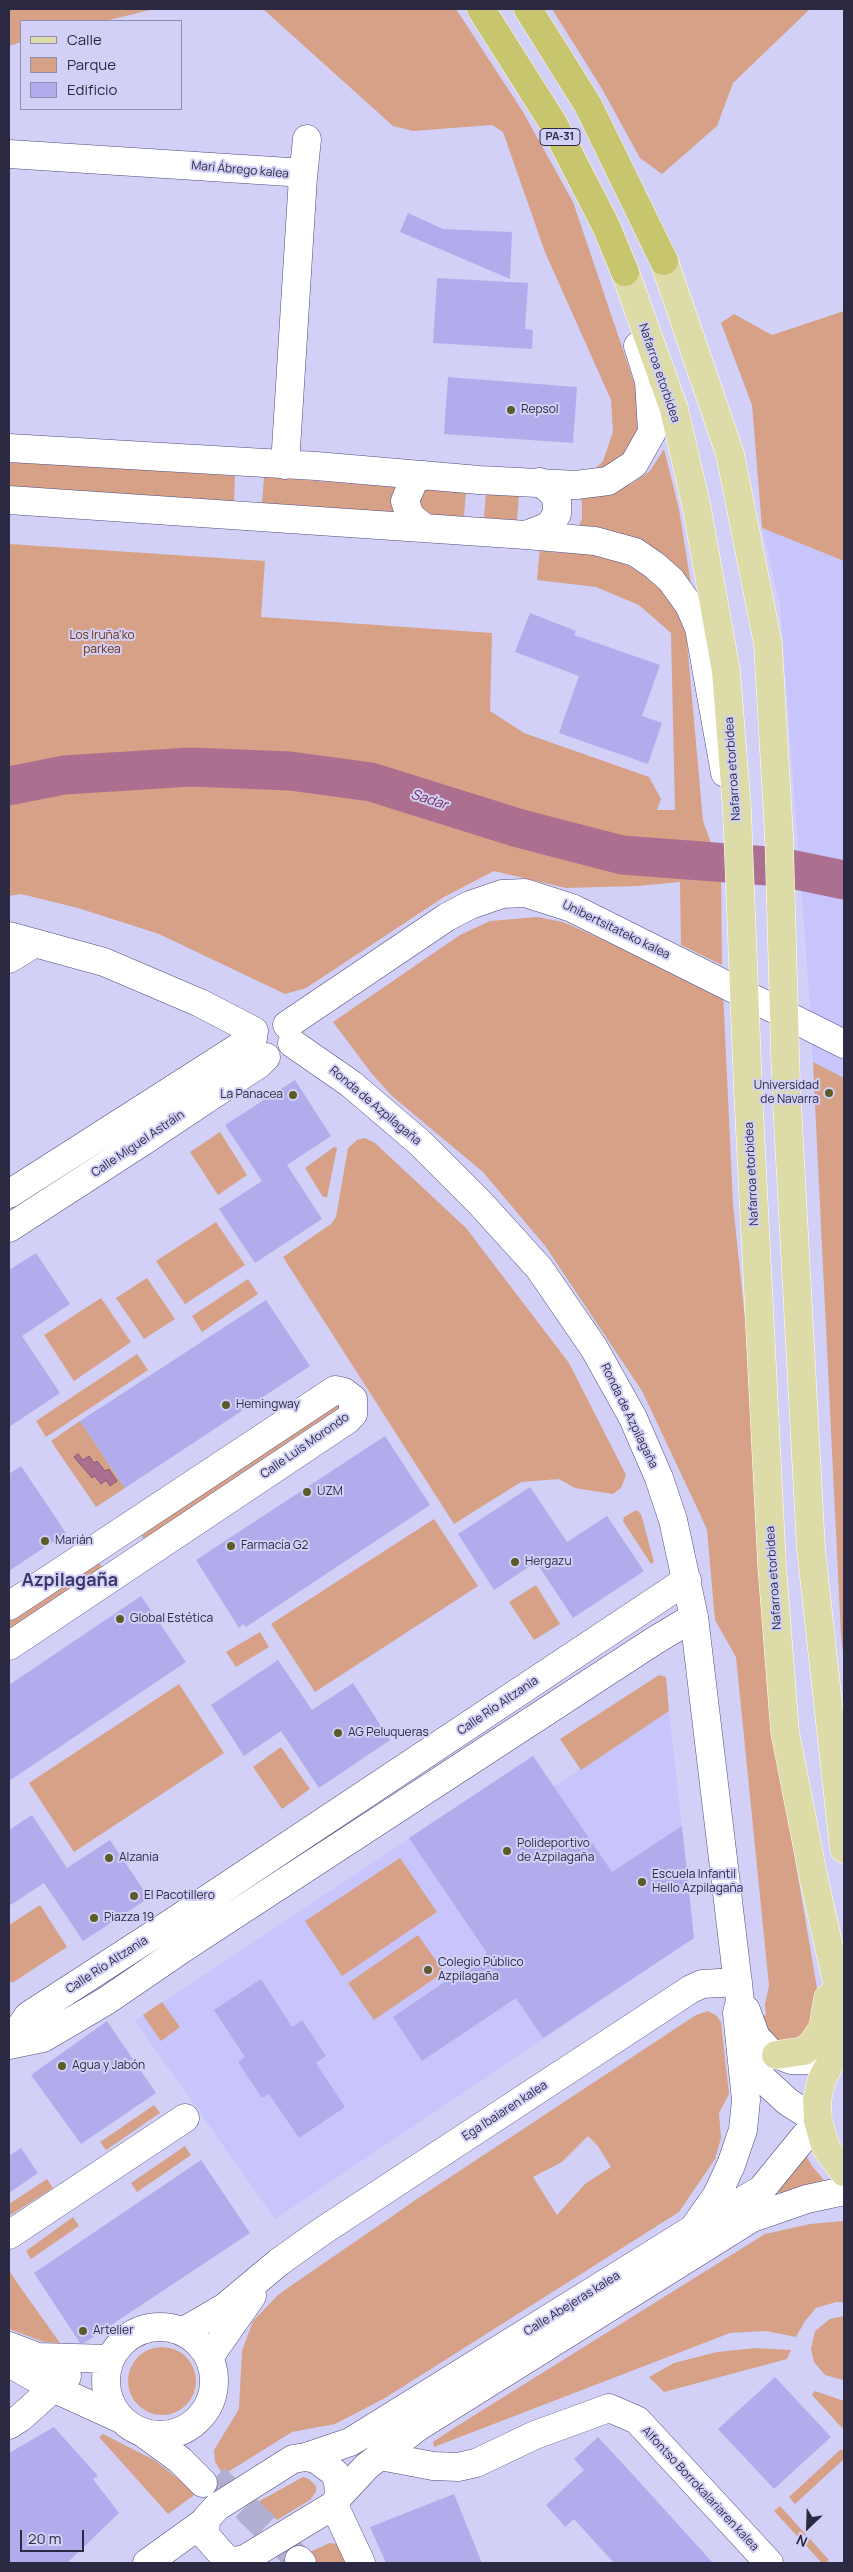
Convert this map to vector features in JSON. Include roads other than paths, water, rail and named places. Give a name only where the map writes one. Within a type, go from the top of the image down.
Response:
[{"type":"highway","name":"PA-31","points":[[480,9],[553,123],[606,226],[625,272]]},
{"type":"highway","name":"PA-31","points":[[528,9],[588,105],[664,261]]},
{"type":"main road","points":[[664,261],[730,454],[768,644],[779,836],[786,1085],[811,1549],[844,1849]]},
{"type":"main road","name":"Nafarroa etorbidea","points":[[625,272],[674,409],[697,509],[726,671],[737,810],[748,1090],[772,1566],[785,1732],[819,1905],[839,1993],[838,2053]]},
{"type":"main road","points":[[776,2055],[804,2051],[813,2043],[823,2028],[828,1998],[819,1942],[819,1905]]},
{"type":"main road","points":[[838,2053],[822,2079],[817,2100],[818,2124],[826,2148],[844,2172]]},
{"type":"street","points":[[303,177],[307,140]]},
{"type":"street","name":"Mari Ábrego kalea","points":[[9,154],[289,172],[303,177],[284,465]]},
{"type":"street","points":[[9,448],[576,485],[608,481],[634,464],[652,432],[649,381],[581,178]]},
{"type":"street","points":[[424,475],[414,480],[405,501],[410,516],[425,528]]},
{"type":"street","points":[[526,535],[549,526],[557,514],[557,500],[551,491],[540,482]]},
{"type":"street","points":[[9,500],[526,535],[595,541],[635,552],[671,580],[689,605],[699,628],[724,772],[737,810]]},
{"type":"street","name":"Unibertsitateko kalea","points":[[290,1034],[447,917],[470,905],[507,893],[525,893],[558,902],[844,1044]]},
{"type":"street","points":[[9,936],[104,962],[200,1003],[258,1042],[282,1056],[290,1048],[290,1034],[282,1022],[269,1019],[258,1026],[258,1042]]},
{"type":"street","points":[[9,959],[35,943]]},
{"type":"street","points":[[215,1012],[222,1034],[222,1055]]},
{"type":"street","name":"Ronda de Azpilagaña","points":[[290,1034],[419,1142],[482,1204],[539,1268],[594,1348],[633,1418],[662,1486],[673,1520],[694,1617],[739,1991],[737,2013],[746,2100],[743,2130],[731,2165],[717,2195],[693,2229]]},
{"type":"street","points":[[9,1194],[222,1055],[258,1042]]},
{"type":"street","name":"Calle Miguel Astráin","points":[[9,1228],[259,1064],[258,1042]]},
{"type":"street","name":"Calle Luis Morondo","points":[[9,1606],[335,1390],[344,1392],[353,1399],[353,1414],[346,1420],[9,1646]]},
{"type":"street","points":[[124,1530],[143,1556]]},
{"type":"street","points":[[98,1548],[117,1574]]},
{"type":"street","name":"Calle Río Altzania","points":[[11,2032],[28,2016],[299,1839],[687,1580]]},
{"type":"street","name":"Calle Río Altzania","points":[[11,2032],[43,2038],[106,2001],[185,1947],[654,1641],[694,1617]]},
{"type":"street","points":[[304,1871],[292,1861],[288,1854],[299,1839],[319,1839],[327,1856]]},
{"type":"street","name":"Ega Ibaiaren kalea","points":[[184,2331],[225,2307],[279,2262],[691,1988],[702,1984],[739,1991]]},
{"type":"street","name":"Ronda de Azpilagaña","points":[[739,1991],[753,2031],[760,2044],[776,2055],[791,2060],[838,2053]]},
{"type":"street","points":[[742,2054],[764,2080],[788,2102],[818,2124]]},
{"type":"street","points":[[9,2235],[185,2118]]},
{"type":"street","name":"Calle Abejeras kalea","points":[[204,2522],[217,2507],[293,2459],[350,2442],[693,2229],[760,2190],[805,2136],[818,2124]]},
{"type":"street","name":"Calle Abejeras kalea","points":[[226,2561],[245,2559],[337,2500],[367,2466],[408,2436],[752,2218],[806,2199],[844,2191]]},
{"type":"street","name":"Ega Ibaiaren kalea","points":[[210,2356],[239,2312],[279,2262]]},
{"type":"street","points":[[9,2425],[20,2418],[54,2388],[99,2359],[127,2338],[140,2330],[158,2326],[184,2331],[198,2341],[210,2356],[216,2387],[204,2415],[193,2424],[174,2434],[132,2426],[110,2402],[99,2359]]},
{"type":"street","points":[[9,2346],[38,2357],[99,2359]]},
{"type":"street","points":[[9,2363],[54,2388],[132,2426],[209,2480],[197,2451],[193,2424]]},
{"type":"street","name":"Alfontso Borrokalariaren kalea","points":[[380,2456],[433,2466],[458,2467],[476,2463],[535,2434],[609,2408],[637,2420],[769,2563]]},
{"type":"street","points":[[408,2436],[422,2457],[433,2466]]},
{"type":"street","points":[[306,2456],[316,2459],[335,2473],[338,2482],[337,2500],[361,2563]]},
{"type":"street","points":[[204,2522],[205,2535],[226,2561]]},
{"type":"street","points":[[147,2563],[204,2522]]},
{"type":"waterway","name":"Sadar","points":[[9,786],[64,775],[191,767],[290,771],[371,782],[518,828],[622,855],[781,867],[844,880]]},
{"type":"tunnel","points":[[215,2478],[299,2560]]},
{"type":"place","name":"Repsol","points":[[511,410]]},
{"type":"place","name":"Universidad de Navarra","points":[[829,1093]]},
{"type":"place","name":"La Panacea","points":[[293,1095]]},
{"type":"place","name":"Hemingway","points":[[226,1405]]},
{"type":"place","name":"UZM","points":[[307,1492]]},
{"type":"place","name":"Marián","points":[[45,1541]]},
{"type":"place","name":"Farmacía G2","points":[[231,1546]]},
{"type":"place","name":"Hergazu","points":[[515,1562]]},
{"type":"place","name":"Global Estética","points":[[120,1619]]},
{"type":"place","name":"AG Peluqueras","points":[[338,1733]]},
{"type":"place","name":"Polideportivo de Azpilagaña","points":[[507,1851]]},
{"type":"place","name":"Alzania","points":[[109,1858]]},
{"type":"place","name":"Escuela Infantil Hello Azpilagaña","points":[[642,1882]]},
{"type":"place","name":"El Pacotillero","points":[[134,1896]]},
{"type":"place","name":"Piazza 19","points":[[94,1918]]},
{"type":"place","name":"Colegio Público Azpilagaña","points":[[428,1970]]},
{"type":"place","name":"Agua y Jabón","points":[[62,2066]]},
{"type":"place","name":"Artelier","points":[[83,2331]]},
{"type":"district","name":"Azpilagaña","points":[[70,1581]]},
{"type":"park label","name":"Los Iruña'ko parkea","points":[[102,643]]}]
